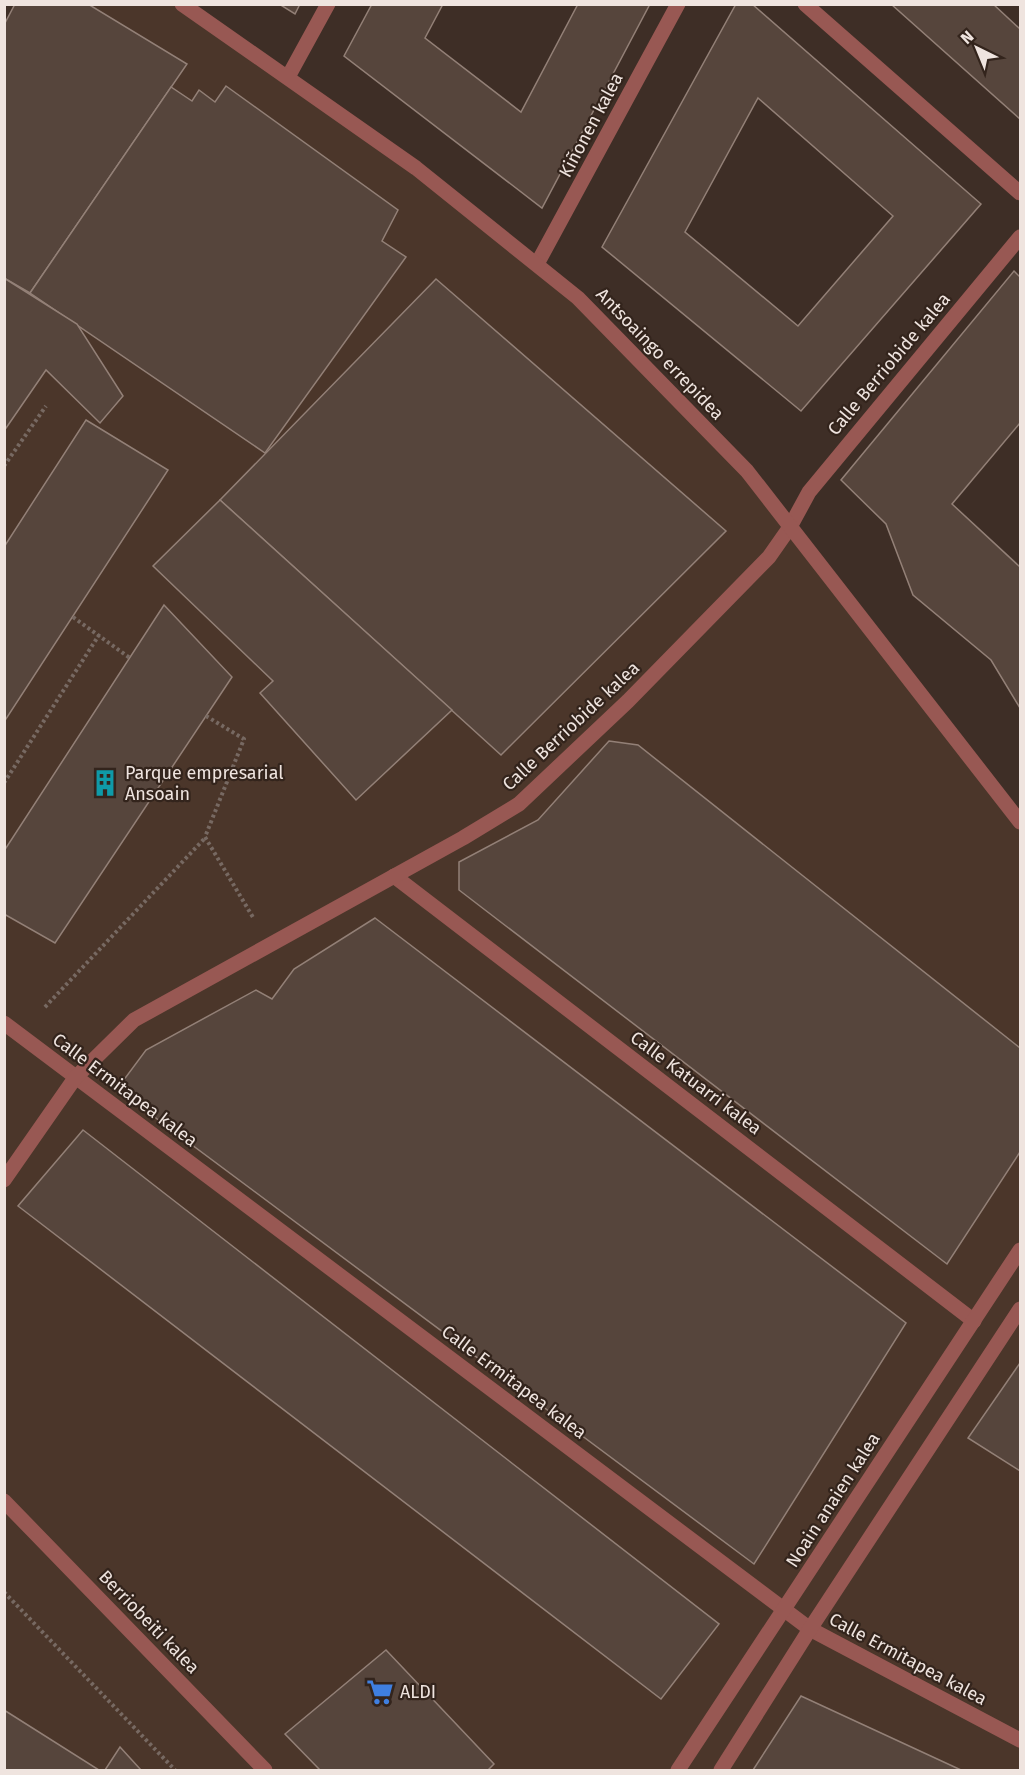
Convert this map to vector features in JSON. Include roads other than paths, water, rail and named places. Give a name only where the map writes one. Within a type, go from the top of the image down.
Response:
[{"type":"street","name":"Antsoaingo errepidea","points":[[182,4],[416,168],[578,298],[747,471],[1020,822]]},
{"type":"street","points":[[288,77],[328,4]]},
{"type":"street","name":"Kiñonen kalea","points":[[537,264],[678,4]]},
{"type":"street","points":[[805,4],[1020,193]]},
{"type":"street","name":"Calle Berriobide kalea","points":[[4,1180],[75,1078],[134,1020],[463,838],[519,804],[636,693],[769,557],[790,527],[809,492],[1020,237]]},
{"type":"street","name":"Calle Katuarri kalea","points":[[394,876],[974,1321]]},
{"type":"street","name":"Calle Ermitapea kalea","points":[[4,1023],[810,1629],[1020,1740]]},
{"type":"street","name":"Noain anaien kalea","points":[[678,1770],[1020,1250]]},
{"type":"street","points":[[721,1770],[810,1629],[1020,1309]]},
{"type":"street","name":"Berriobeiti kalea","points":[[4,1501],[265,1770]]},
{"type":"place","name":"Parque empresarial Ansoain","points":[[105,783]]},
{"type":"place","name":"ALDI","points":[[380,1692]]}]
